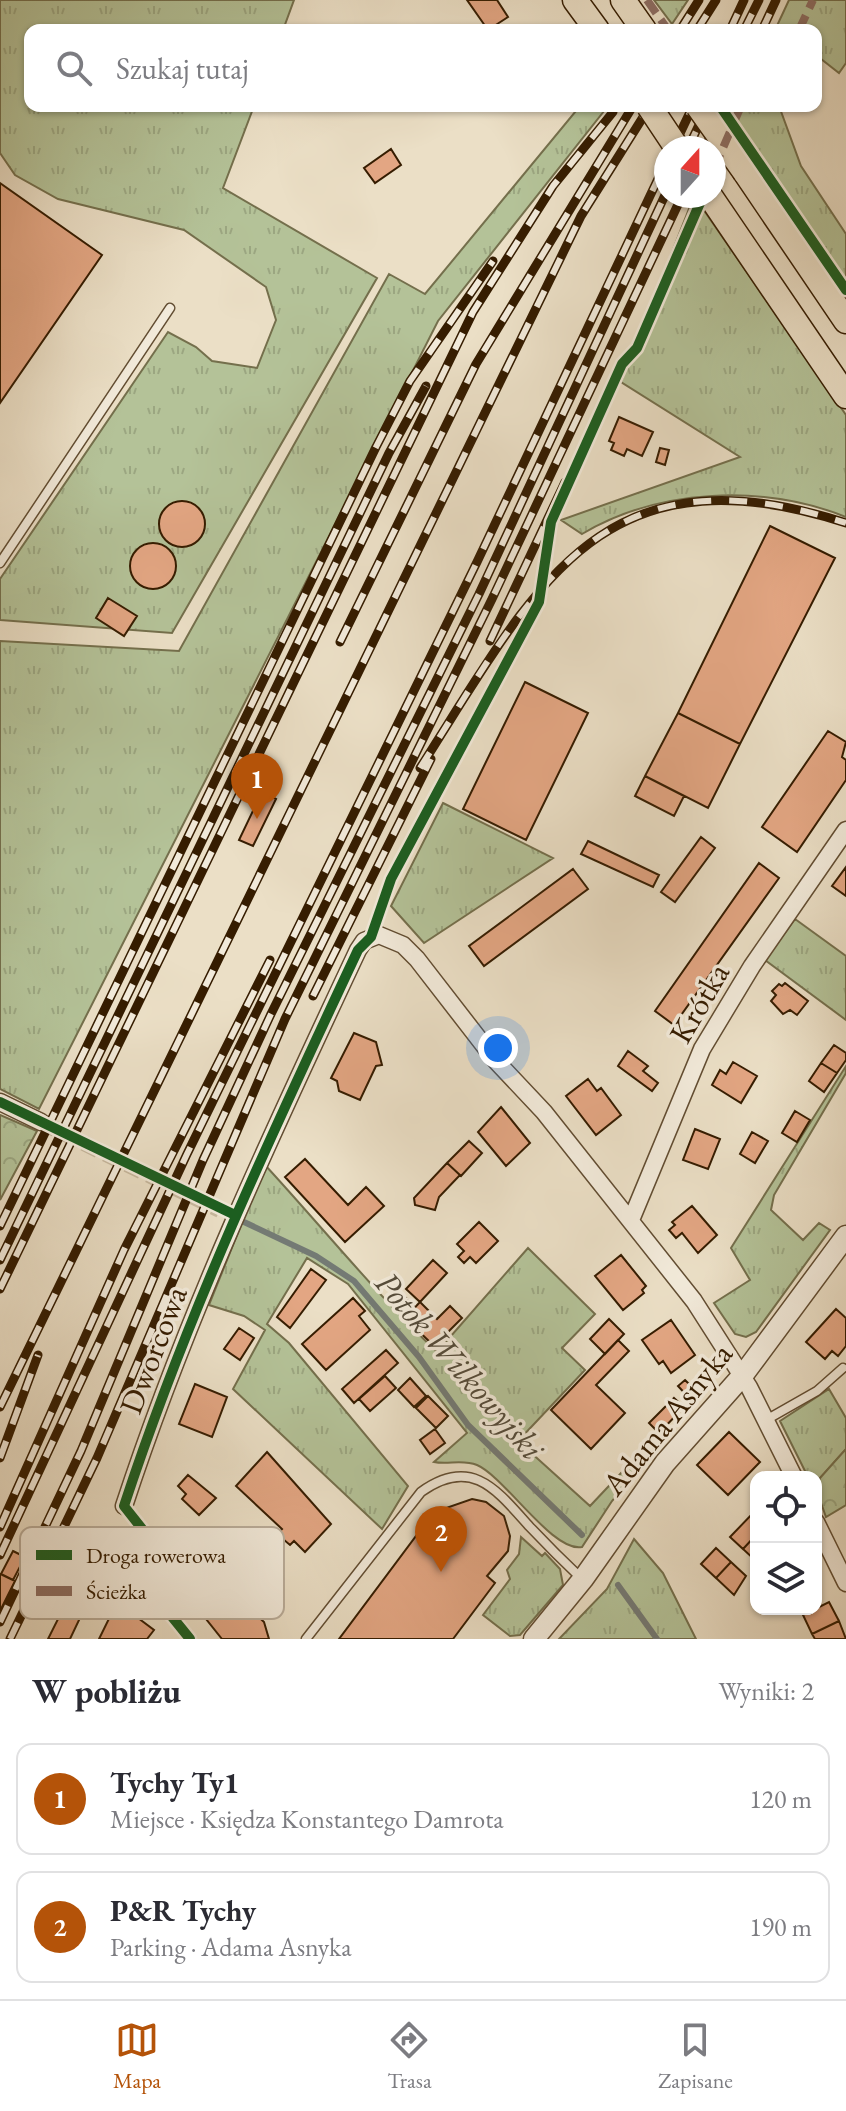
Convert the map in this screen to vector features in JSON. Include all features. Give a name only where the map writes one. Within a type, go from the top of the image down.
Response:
[{"type":"main road","points":[[575,0],[593,24]]},
{"type":"main road","points":[[623,0],[640,24]]},
{"type":"main road","points":[[653,112],[669,136]]},
{"type":"main road","points":[[702,112],[846,321]]},
{"type":"main road","points":[[718,208],[846,396]]},
{"type":"street","name":"Krótka","points":[[631,1220],[702,1049],[752,966],[846,830]]},
{"type":"street","points":[[371,937],[386,936],[417,959],[496,1061],[544,1112],[631,1220],[694,1301],[743,1375],[791,1471]]},
{"type":"street","name":"Dworcowa","points":[[124,1506],[159,1399],[228,1212],[358,950],[371,937]]},
{"type":"street","points":[[0,1102],[41,1122]]},
{"type":"street","name":"Adama Asnyka","points":[[534,1639],[583,1579],[665,1463],[743,1375],[846,1236]]},
{"type":"street","points":[[822,1534],[846,1583]]},
{"type":"lane","points":[[0,563],[170,308]]},
{"type":"lane","points":[[371,937],[391,879],[539,602],[551,522]]},
{"type":"lane","points":[[766,1420],[817,1391],[843,1368]]},
{"type":"lane","points":[[306,1639],[421,1492],[439,1479],[456,1476],[476,1478],[495,1488],[583,1579]]},
{"type":"lane","points":[[124,1506],[141,1527]]},
{"type":"green space","points":[[0,0],[294,0],[285,24],[24,24],[24,112],[252,112],[223,188],[377,278],[172,633],[0,620],[0,579],[168,332],[196,347],[212,361],[257,368],[276,320],[266,287],[184,230],[58,199],[15,175],[0,153]]},
{"type":"green space","points":[[654,0],[688,0],[672,24]]},
{"type":"green space","points":[[789,0],[846,0],[846,63],[839,73],[822,60],[822,24],[778,24]]},
{"type":"green space","points":[[575,112],[603,112],[438,321],[39,1109],[0,1089],[0,641],[179,651],[389,274],[425,294]]},
{"type":"green space","points":[[735,112],[781,112],[801,166],[846,234],[846,285],[741,131],[733,116]]},
{"type":"green space","points":[[689,208],[702,208],[846,415],[846,517],[781,499],[712,496],[644,507],[582,534],[561,520],[740,457],[621,382]]},
{"type":"green space","points":[[443,803],[553,858],[424,943],[391,906]]},
{"type":"green space","points":[[795,919],[846,956],[846,1020],[765,960]]},
{"type":"green space","points":[[846,1066],[846,1073],[774,1195],[771,1210],[803,1240],[819,1223],[830,1230],[756,1332],[746,1337],[735,1334],[714,1303],[750,1280],[731,1248]]},
{"type":"green space","points":[[0,1115],[37,1131],[0,1200]]},
{"type":"green space","points":[[265,1165],[371,1284],[437,1352],[528,1248],[595,1314],[562,1348],[585,1370],[518,1441],[590,1506],[653,1439],[659,1444],[612,1501],[582,1547],[570,1546],[557,1538],[477,1465],[434,1462],[467,1433],[348,1284],[307,1258],[267,1324],[289,1343],[408,1486],[382,1529],[233,1389],[265,1330],[244,1316],[209,1305]]},
{"type":"green space","points":[[829,1389],[846,1418],[846,1449],[822,1476],[822,1471],[805,1471],[780,1421]]},
{"type":"green space","points":[[846,1449],[846,1505],[826,1517],[822,1506],[822,1476]]},
{"type":"green space","points":[[521,1537],[542,1556],[545,1553],[560,1569],[563,1585],[520,1635],[510,1636],[483,1615],[510,1579],[507,1570],[519,1554]]},
{"type":"green space","points":[[634,1539],[663,1573],[696,1639],[559,1639],[607,1589]]},
{"type":"building","points":[[467,0],[497,0],[508,17],[497,24],[484,24]]},
{"type":"building","points":[[391,149],[401,165],[375,183],[364,168]]},
{"type":"building","points":[[0,183],[102,255],[0,403]]},
{"type":"building","points":[[619,417],[653,432],[642,456],[627,449],[624,456],[611,450],[614,443],[609,441]]},
{"type":"building","points":[[660,448],[669,450],[665,465],[656,462]]},
{"type":"building","points":[[182,501],[198,508],[205,524],[198,540],[182,547],[166,540],[159,524],[166,508]]},
{"type":"building","points":[[770,526],[835,558],[740,744],[678,713]]},
{"type":"building","points":[[153,543],[169,550],[176,566],[169,582],[153,589],[137,582],[130,566],[137,550]]},
{"type":"building","points":[[108,598],[137,616],[124,636],[96,618]]},
{"type":"building","points":[[525,682],[588,713],[526,840],[463,809]]},
{"type":"building","points":[[678,713],[740,744],[708,808],[645,776]]},
{"type":"building","points":[[828,731],[846,742],[842,757],[846,760],[846,780],[797,852],[762,827]]},
{"type":"building","points":[[645,776],[684,796],[674,816],[635,796]]},
{"type":"building","points":[[262,792],[276,799],[253,846],[239,840]]},
{"type":"building","points":[[701,837],[715,848],[675,902],[661,892]]},
{"type":"building","points":[[588,841],[659,875],[653,887],[581,854]]},
{"type":"building","points":[[759,863],[779,878],[674,1025],[655,1011]]},
{"type":"building","points":[[846,867],[846,896],[832,886]]},
{"type":"building","points":[[573,869],[588,889],[484,966],[469,946]]},
{"type":"building","points":[[785,983],[808,1001],[797,1015],[790,1010],[783,1014],[771,1001],[776,995],[772,991]]},
{"type":"building","points":[[354,1033],[376,1042],[382,1065],[376,1066],[360,1100],[339,1091],[337,1081],[331,1078]]},
{"type":"building","points":[[834,1045],[846,1053],[846,1060],[837,1073],[821,1063]]},
{"type":"building","points":[[628,1051],[648,1066],[643,1071],[658,1083],[652,1091],[618,1066]]},
{"type":"building","points":[[733,1062],[757,1076],[741,1103],[712,1085],[720,1070],[726,1074]]},
{"type":"building","points":[[821,1063],[837,1073],[824,1092],[809,1081]]},
{"type":"building","points":[[588,1079],[597,1091],[601,1088],[621,1115],[596,1135],[566,1096]]},
{"type":"building","points":[[501,1107],[530,1143],[506,1166],[478,1132]]},
{"type":"building","points":[[795,1111],[810,1120],[797,1142],[782,1133]]},
{"type":"building","points":[[695,1129],[720,1139],[708,1169],[683,1160]]},
{"type":"building","points":[[752,1132],[768,1141],[755,1163],[740,1154]]},
{"type":"building","points":[[469,1141],[482,1153],[461,1176],[447,1163]]},
{"type":"building","points":[[305,1159],[348,1205],[366,1187],[384,1206],[345,1242],[285,1177]]},
{"type":"building","points":[[447,1163],[460,1175],[439,1197],[435,1210],[415,1205],[414,1198]]},
{"type":"building","points":[[692,1206],[717,1235],[698,1253],[682,1233],[676,1238],[669,1230],[675,1225],[672,1222]]},
{"type":"building","points":[[479,1222],[498,1241],[476,1263],[470,1257],[464,1263],[458,1257],[464,1251],[457,1244]]},
{"type":"building","points":[[621,1255],[646,1286],[642,1290],[644,1293],[623,1310],[595,1276]]},
{"type":"building","points":[[433,1260],[447,1273],[420,1302],[406,1289]]},
{"type":"building","points":[[311,1269],[326,1280],[290,1328],[277,1317]]},
{"type":"building","points":[[403,1295],[415,1307],[405,1318],[392,1305]]},
{"type":"building","points":[[353,1298],[365,1311],[359,1316],[370,1330],[326,1370],[302,1344]]},
{"type":"building","points":[[420,1302],[437,1319],[450,1306],[462,1318],[434,1346],[405,1318]]},
{"type":"building","points":[[836,1309],[846,1318],[846,1346],[838,1356],[832,1351],[825,1359],[806,1342]]},
{"type":"building","points":[[609,1319],[624,1334],[605,1354],[590,1339]]},
{"type":"building","points":[[671,1320],[695,1355],[671,1373],[663,1361],[659,1364],[642,1340]]},
{"type":"building","points":[[239,1328],[254,1338],[240,1360],[224,1349]]},
{"type":"building","points":[[618,1340],[629,1351],[596,1385],[625,1413],[591,1449],[551,1410]]},
{"type":"building","points":[[386,1350],[398,1363],[354,1403],[342,1389]]},
{"type":"building","points":[[385,1376],[396,1388],[370,1411],[359,1399]]},
{"type":"building","points":[[410,1378],[426,1396],[414,1407],[398,1390]]},
{"type":"building","points":[[685,1380],[698,1393],[691,1400],[678,1386]]},
{"type":"building","points":[[195,1384],[227,1397],[212,1437],[179,1424]]},
{"type":"building","points":[[428,1396],[448,1416],[436,1428],[416,1408]]},
{"type":"building","points":[[674,1398],[684,1407],[659,1433],[649,1423]]},
{"type":"building","points":[[435,1429],[445,1443],[430,1454],[420,1440]]},
{"type":"building","points":[[729,1432],[760,1462],[728,1495],[697,1465]]},
{"type":"building","points":[[267,1452],[331,1524],[305,1552],[294,1541],[290,1545],[284,1540],[284,1527],[280,1527],[236,1486]]},
{"type":"building","points":[[188,1475],[216,1498],[199,1515],[182,1499],[186,1494],[178,1486]]},
{"type":"building","points":[[472,1499],[486,1502],[504,1516],[510,1536],[508,1551],[487,1576],[495,1583],[453,1639],[339,1639],[422,1528],[431,1535],[446,1508]]},
{"type":"building","points":[[750,1516],[750,1541],[743,1549],[730,1537]]},
{"type":"building","points":[[750,1541],[750,1555],[743,1549]]},
{"type":"building","points":[[716,1548],[731,1562],[716,1578],[701,1564]]},
{"type":"building","points":[[13,1551],[20,1554],[20,1567],[13,1580],[1,1574]]},
{"type":"building","points":[[731,1562],[746,1576],[734,1595],[716,1578]]},
{"type":"building","points":[[0,1574],[15,1581],[0,1611]]},
{"type":"building","points":[[829,1602],[839,1621],[812,1634],[803,1615],[822,1615],[822,1606]]},
{"type":"building","points":[[58,1619],[80,1619],[70,1639],[48,1639]]},
{"type":"building","points":[[109,1619],[139,1619],[154,1630],[147,1639],[99,1639]]},
{"type":"building","points":[[206,1619],[261,1619],[269,1639],[222,1639]]},
{"type":"building","points":[[839,1621],[846,1639],[815,1639],[812,1634]]},
{"type":"waterway","name":"Potok Wilkowyjski","points":[[244,1222],[316,1256],[354,1281],[419,1357],[468,1425],[582,1535]]},
{"type":"waterway","name":"Potok Wilkowyjski","points":[[618,1585],[657,1639]]},
{"type":"tunnel","points":[[41,1122],[220,1210]]},
{"type":"railway","points":[[684,24],[699,0]]},
{"type":"railway","points":[[701,24],[716,0]]},
{"type":"railway","points":[[733,24],[744,0]]},
{"type":"railway","points":[[747,24],[759,0]]},
{"type":"railway","points":[[765,24],[776,0]]},
{"type":"railway","points":[[0,1289],[473,312],[553,186],[613,112]]},
{"type":"railway","points":[[340,642],[476,364],[629,112]]},
{"type":"railway","points":[[0,1407],[581,216],[646,112]]},
{"type":"railway","points":[[679,136],[690,112]]},
{"type":"railway","points":[[694,136],[705,112]]},
{"type":"railway","points":[[711,136],[722,112]]},
{"type":"railway","points":[[0,1555],[187,1154],[477,562],[654,187]]},
{"type":"railway","points":[[45,1527],[81,1451],[203,1160],[271,1014],[479,594],[659,208]]},
{"type":"railway","points":[[64,1527],[97,1458],[285,1019],[492,599],[676,208]]},
{"type":"railway","points":[[0,1226],[376,447],[410,381],[493,261]]},
{"type":"railway","points":[[0,1260],[389,453],[426,386]]},
{"type":"railway","points":[[490,641],[565,482]]},
{"type":"railway","points":[[420,768],[500,643],[540,590],[584,548],[633,518],[691,502],[761,503],[846,523]]},
{"type":"railway","points":[[313,996],[431,759]]},
{"type":"railway","points":[[0,1527],[124,1250],[270,960]]},
{"type":"railway","points":[[0,1458],[38,1355]]},
{"type":"railway","points":[[0,1622],[20,1580]]},
{"type":"railway","points":[[10,1639],[20,1618]]},
{"type":"marked path","points":[[647,0],[664,24]]},
{"type":"marked path","points":[[802,24],[813,0]]},
{"type":"marked path","points":[[726,141],[738,112]]},
{"type":"cycle path","points":[[724,112],[846,290]]},
{"type":"cycle path","points":[[141,1527],[124,1506],[175,1364],[232,1225],[358,950],[371,937],[391,879],[539,602],[551,522],[622,364],[637,348],[698,208]]},
{"type":"cycle path","points":[[0,1102],[235,1215]]},
{"type":"cycle path","points":[[174,1619],[190,1639]]},
{"type":"place","name":"Tychy Ty1","points":[[257,819]]},
{"type":"place","name":"P&R Tychy","points":[[441,1572]]}]
